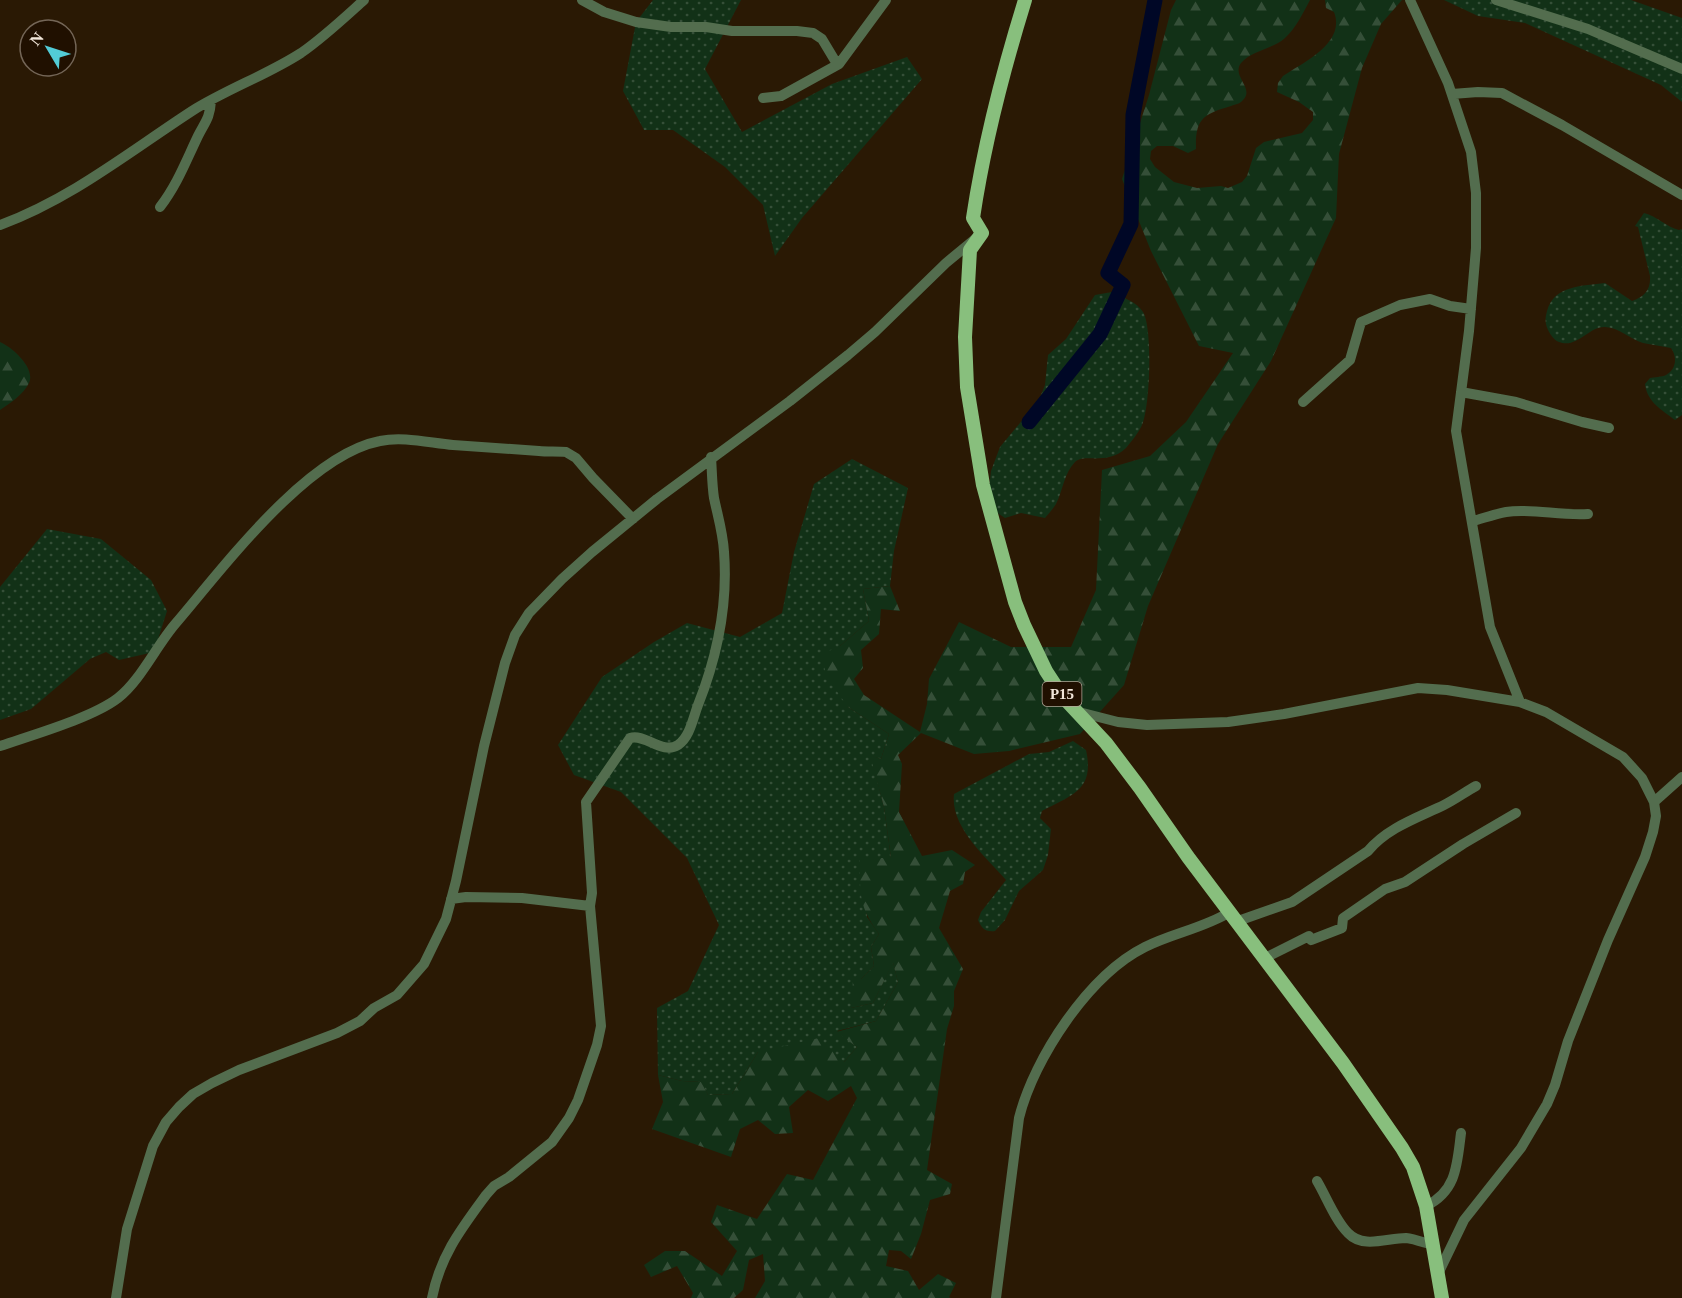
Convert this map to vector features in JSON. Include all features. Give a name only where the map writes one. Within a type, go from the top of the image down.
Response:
[{"type":"main road","points":[[982,233],[973,218],[978,182],[1000,86],[1025,0]]},
{"type":"main road","name":"P15","points":[[982,233],[970,250],[965,337],[967,387],[983,485],[1015,602],[1024,625],[1046,671],[1076,711],[1116,755],[1188,857],[1265,958],[1395,1138],[1413,1167],[1426,1206],[1442,1298]]},
{"type":"street","points":[[0,225],[82,186],[194,110],[300,53],[364,0]]},
{"type":"street","points":[[582,0],[604,12],[636,22],[671,27],[813,33],[822,39],[837,64]]},
{"type":"street","points":[[763,98],[781,96],[837,64],[886,0]]},
{"type":"street","points":[[1410,0],[1452,94],[1471,152],[1476,193],[1476,248],[1456,430],[1491,627],[1520,702]]},
{"type":"street","points":[[1496,0],[1588,29],[1682,69]]},
{"type":"street","points":[[1452,94],[1502,93],[1562,124],[1682,195]]},
{"type":"street","points":[[160,207],[180,178],[199,134],[208,120],[211,101]]},
{"type":"street","points":[[116,1298],[127,1229],[153,1146],[166,1122],[186,1101],[212,1083],[360,1021],[374,1008],[397,994],[424,964],[436,943],[451,898],[484,746],[505,663],[515,634],[536,604],[633,519],[711,457],[848,355],[946,263],[982,233]]},
{"type":"street","points":[[1303,402],[1350,360],[1361,322],[1368,318],[1400,305],[1430,299],[1450,306],[1471,309]]},
{"type":"street","points":[[1461,392],[1516,402],[1609,428]]},
{"type":"street","points":[[0,746],[77,718],[117,699],[126,691],[167,633],[259,526],[286,499],[320,471],[340,457],[371,444],[380,441],[410,440],[566,452],[576,458],[633,519]]},
{"type":"street","points":[[432,1298],[444,1257],[486,1195],[494,1186],[509,1177],[552,1142],[569,1118],[578,1100],[597,1045],[601,1026],[590,906],[592,893],[586,802],[630,738],[636,736],[669,747],[675,747],[684,740],[709,678],[720,626],[725,554],[722,525],[714,497],[711,457]]},
{"type":"street","points":[[1473,521],[1506,512],[1588,514]]},
{"type":"street","points":[[1076,711],[1118,722],[1147,725],[1228,722],[1284,714],[1418,688],[1447,690],[1520,702],[1546,712],[1623,757],[1642,778],[1654,802],[1656,816],[1653,832],[1645,857],[1608,940],[1568,1041],[1555,1085],[1521,1148],[1464,1220],[1438,1274]]},
{"type":"street","points":[[1654,802],[1682,777]]},
{"type":"street","points":[[996,1298],[1019,1118],[1023,1103],[1041,1060],[1070,1016],[1112,969],[1144,947],[1218,919],[1292,902],[1368,851],[1377,840],[1420,815],[1462,796],[1476,786]]},
{"type":"street","points":[[1265,958],[1309,936],[1311,940],[1342,928],[1343,918],[1385,889],[1405,882],[1516,813]]},
{"type":"street","points":[[451,898],[522,898],[590,906]]},
{"type":"street","points":[[1426,1206],[1443,1195],[1448,1187],[1456,1166],[1461,1133]]},
{"type":"street","points":[[1317,1181],[1347,1232],[1354,1238],[1371,1242],[1407,1238],[1433,1245]]},
{"type":"green space","points":[[653,0],[741,0],[705,69],[742,132],[832,84],[907,57],[922,79],[802,218],[775,256],[763,205],[725,167],[673,130],[644,130],[623,91],[636,22]]},
{"type":"green space","points":[[1176,0],[1310,0],[1296,25],[1285,38],[1251,55],[1241,63],[1239,73],[1246,95],[1239,103],[1214,112],[1203,119],[1197,130],[1196,149],[1188,153],[1173,146],[1157,146],[1151,151],[1150,159],[1155,167],[1174,182],[1197,188],[1221,186],[1228,188],[1242,182],[1247,176],[1256,148],[1264,142],[1302,133],[1313,120],[1313,112],[1299,102],[1277,92],[1278,83],[1283,76],[1312,58],[1329,42],[1334,33],[1336,23],[1334,12],[1326,8],[1325,0],[1402,0],[1381,24],[1362,68],[1339,154],[1336,218],[1271,361],[1218,444],[1148,606],[1124,685],[1080,734],[1009,751],[974,754],[921,733],[898,755],[902,764],[899,812],[922,856],[952,850],[975,865],[965,872],[963,884],[950,891],[939,928],[963,969],[954,991],[954,1006],[947,1029],[927,1170],[952,1184],[950,1194],[930,1200],[921,1234],[911,1259],[901,1251],[889,1250],[886,1266],[908,1271],[919,1290],[938,1274],[956,1283],[949,1297],[951,1298],[755,1298],[765,1281],[763,1254],[749,1260],[743,1290],[734,1298],[691,1298],[693,1293],[677,1266],[651,1277],[644,1265],[665,1251],[685,1251],[722,1276],[737,1251],[711,1222],[717,1205],[757,1219],[787,1174],[813,1180],[857,1098],[851,1086],[828,1101],[808,1090],[789,1107],[793,1133],[775,1134],[758,1120],[740,1129],[731,1157],[652,1129],[663,1102],[658,1075],[682,1081],[702,1082],[708,1095],[732,1094],[758,1052],[819,1038],[844,1062],[857,1047],[836,1032],[876,1021],[898,982],[893,963],[873,1003],[851,1008],[853,980],[861,979],[874,966],[871,947],[879,934],[867,915],[862,898],[860,858],[891,858],[884,807],[870,755],[881,759],[889,734],[848,707],[826,676],[822,654],[840,646],[869,621],[863,589],[890,586],[900,611],[881,609],[879,634],[861,650],[863,668],[854,679],[864,695],[920,732],[927,704],[929,679],[959,622],[1011,647],[1071,647],[1096,590],[1102,470],[1150,456],[1186,422],[1233,353],[1199,346],[1151,251],[1122,179],[1149,95],[1171,10]]},
{"type":"green space","points":[[1444,0],[1631,0],[1682,18],[1682,102],[1661,85],[1525,23],[1478,16]]},
{"type":"green space","points":[[1644,213],[1674,229],[1682,229],[1682,415],[1675,420],[1652,401],[1645,384],[1650,378],[1664,376],[1670,372],[1675,358],[1671,348],[1643,343],[1615,329],[1605,327],[1594,330],[1572,342],[1559,342],[1551,334],[1546,322],[1551,302],[1556,296],[1570,288],[1605,283],[1632,301],[1646,292],[1650,276],[1638,227],[1635,226]]},
{"type":"green space","points":[[1112,292],[1137,305],[1146,321],[1149,368],[1147,402],[1142,425],[1128,446],[1119,453],[1111,457],[1075,462],[1066,476],[1056,504],[1045,518],[1021,513],[1005,518],[996,512],[989,489],[991,471],[1000,447],[1039,400],[1045,385],[1048,355],[1066,339],[1095,295]]},
{"type":"green space","points":[[0,342],[11,348],[22,359],[30,377],[24,391],[0,410]]},
{"type":"green space","points":[[852,459],[908,488],[894,551],[890,586],[863,589],[869,621],[840,646],[848,707],[889,734],[881,759],[871,756],[884,807],[891,858],[860,858],[867,917],[879,934],[871,947],[874,966],[861,979],[851,1008],[873,1003],[893,962],[898,982],[876,1021],[837,1031],[857,1047],[844,1062],[758,1052],[732,1094],[708,1095],[701,1082],[682,1081],[658,1075],[657,1008],[688,991],[719,925],[687,858],[621,792],[574,775],[558,745],[602,677],[654,642],[687,623],[740,637],[782,613],[794,552],[814,484]]},
{"type":"green space","points":[[47,529],[101,539],[151,580],[167,611],[154,652],[119,660],[106,652],[90,659],[31,709],[0,720],[0,587]]},
{"type":"green space","points":[[1073,741],[1086,750],[1088,763],[1084,783],[1079,790],[1042,811],[1040,818],[1051,829],[1048,855],[1043,870],[1019,891],[1005,920],[995,931],[986,930],[982,928],[978,920],[981,912],[1006,880],[963,830],[954,806],[954,794],[1029,754],[1049,752]]},
{"type":"waterway","points":[[1029,422],[1100,334],[1123,285],[1108,273],[1131,224],[1133,115],[1155,0]]}]
